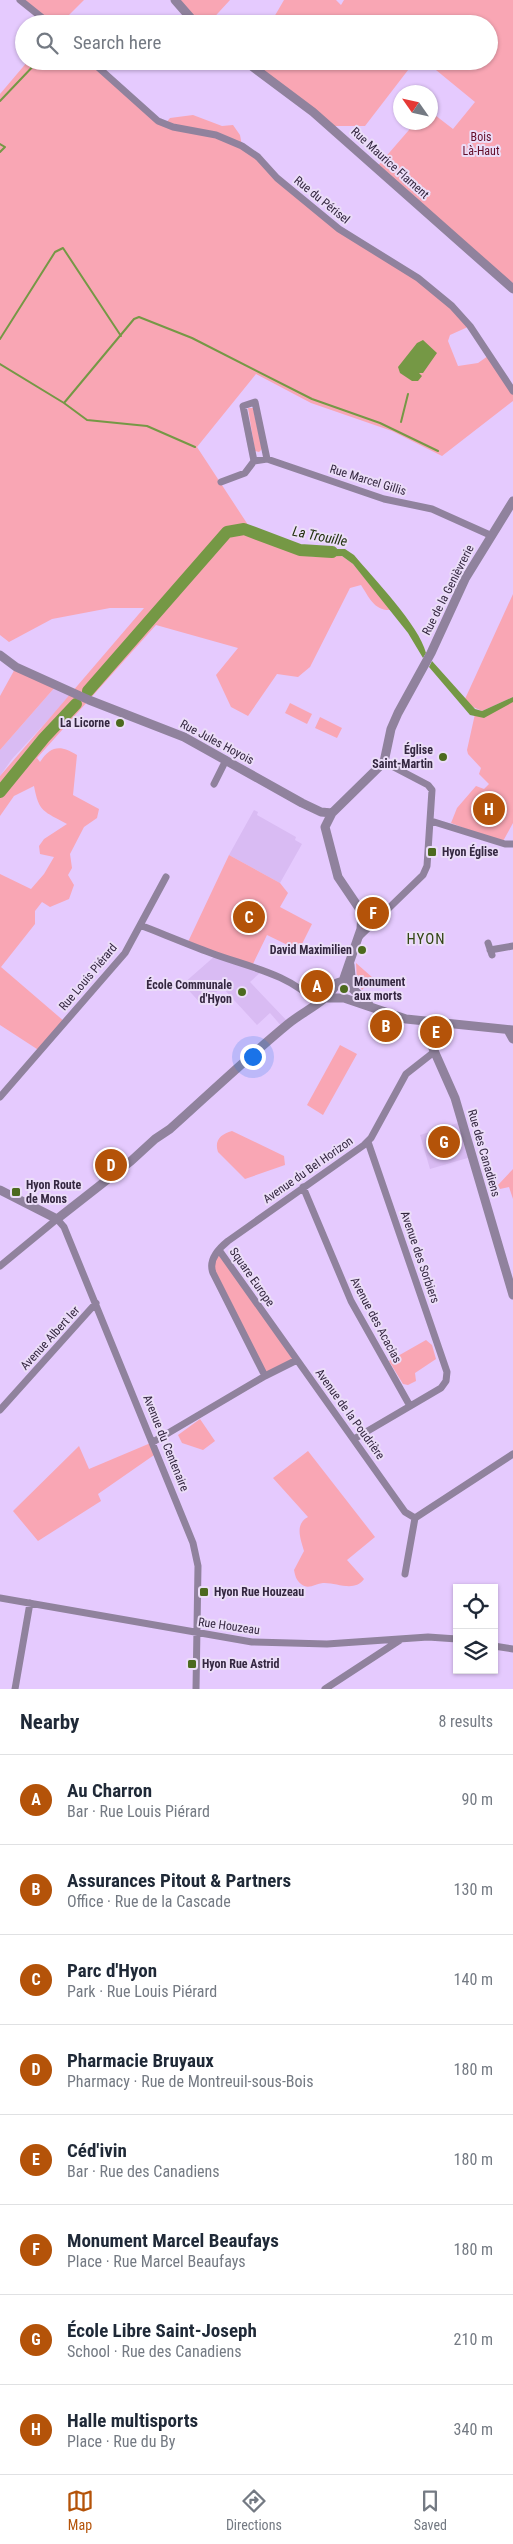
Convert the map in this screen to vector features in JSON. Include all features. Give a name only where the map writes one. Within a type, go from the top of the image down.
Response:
[{"type":"street","points":[[20,0],[39,15]]},
{"type":"street","points":[[175,0],[188,15]]},
{"type":"street","name":"Rue du Périsel","points":[[101,70],[158,121],[173,127],[216,135],[242,146],[258,157],[277,178],[339,229],[418,278],[452,306],[470,326],[513,391]]},
{"type":"street","name":"Rue Maurice Flament","points":[[257,70],[313,112],[513,289]]},
{"type":"street","points":[[254,461],[243,406],[255,402],[267,459]]},
{"type":"street","name":"Rue Marcel Gillis","points":[[221,482],[245,472],[254,461],[267,459],[384,499],[432,510],[490,535]]},
{"type":"street","name":"Rue de la Genièvrerie","points":[[384,762],[391,729],[431,653],[460,588],[490,535],[513,502]]},
{"type":"street","name":"Rue Jules Hoyois","points":[[0,655],[16,667],[89,700],[184,737],[302,804],[321,812],[332,813]]},
{"type":"street","points":[[214,784],[226,760]]},
{"type":"street","points":[[359,937],[423,875],[427,866],[433,796],[428,785],[384,762],[332,813],[325,827],[338,877],[363,915],[376,920]]},
{"type":"street","name":"Rue Jules Hoyois","points":[[302,804],[325,827]]},
{"type":"street","points":[[431,821],[505,844],[513,844]]},
{"type":"street","name":"Rue Louis Piérard","points":[[0,1097],[125,953],[166,877]]},
{"type":"street","points":[[0,1266],[131,1161],[155,1138],[170,1129],[289,1023],[316,1003],[339,995],[350,995],[348,984],[350,962],[359,937],[363,915]]},
{"type":"street","points":[[140,924],[212,954],[263,970],[308,994],[316,1003]]},
{"type":"street","points":[[490,950],[513,946]]},
{"type":"street","points":[[339,995],[338,983],[348,984],[370,1006]]},
{"type":"street","points":[[339,995],[406,1019],[510,1030],[513,1039]]},
{"type":"street","name":"Rue des Canadiens","points":[[424,1021],[424,1028],[455,1098],[513,1295]]},
{"type":"street","name":"Avenue du Bel Horizon","points":[[219,1250],[228,1241],[368,1142],[406,1074],[434,1052]]},
{"type":"street","name":"Avenue des Sorbiers","points":[[368,1142],[447,1372],[446,1381],[441,1388],[410,1406]]},
{"type":"street","name":"Avenue des Acacias","points":[[303,1187],[351,1301],[410,1406]]},
{"type":"street","points":[[0,1190],[57,1219]]},
{"type":"street","name":"Avenue du Centenaire","points":[[57,1219],[64,1227],[96,1303],[185,1520],[196,1554],[198,1566],[196,1689]]},
{"type":"street","name":"Square Europe","points":[[266,1376],[211,1270],[211,1262],[219,1250],[297,1360]]},
{"type":"street","name":"Avenue Albert Ier","points":[[0,1410],[96,1303]]},
{"type":"street","points":[[153,1442],[297,1360]]},
{"type":"street","name":"Avenue de la Poudrière","points":[[297,1360],[405,1512],[415,1518]]},
{"type":"street","points":[[354,1439],[410,1406]]},
{"type":"street","points":[[405,1574],[415,1518],[513,1454]]},
{"type":"street","name":"Rue Houzeau","points":[[0,1598],[259,1642],[327,1644],[413,1638],[453,1639]]},
{"type":"street","points":[[15,1689],[30,1603]]},
{"type":"street","points":[[325,1689],[401,1639]]},
{"type":"street","points":[[498,1647],[513,1650]]},
{"type":"shaded area","points":[[423,340],[437,353],[423,373],[419,373],[422,376],[418,381],[412,381],[400,373],[398,367],[417,343]]},
{"type":"shaded area","points":[[317,549],[345,549],[354,555],[395,602],[415,629],[426,653],[423,658],[408,633],[353,564],[342,556],[315,557]]},
{"type":"shaded area","points":[[432,661],[475,709],[482,711],[513,697],[513,702],[484,718],[470,715],[429,667]]},
{"type":"shaded area","points":[[56,686],[73,693],[12,759],[0,776],[0,750]]},
{"type":"shaded area","points":[[254,810],[258,812],[257,815],[296,837],[295,840],[302,844],[280,883],[229,855]]},
{"type":"shaded area","name":"École Communale d'Hyon","points":[[216,955],[263,970],[250,982],[289,1023],[283,1028],[270,1013],[257,1025],[222,987],[202,1005],[183,984]]},
{"type":"shaded area","points":[[461,1122],[471,1157],[430,1169],[420,1135]]},
{"type":"green space","points":[[19,0],[84,0],[69,15],[38,15]]},
{"type":"green space","points":[[175,0],[230,0],[216,15],[188,15]]},
{"type":"green space","name":"Bois Là-Haut","points":[[284,0],[336,0],[341,5],[344,0],[513,0],[513,289],[376,168],[409,130],[438,130],[438,117],[453,129],[475,102],[436,70],[498,70],[498,15],[275,15]]},
{"type":"green space","points":[[20,70],[102,70],[165,124],[170,118],[193,115],[222,126],[233,125],[240,135],[242,146],[339,229],[418,278],[470,326],[450,335],[448,341],[458,366],[478,363],[488,356],[513,391],[513,401],[442,456],[392,431],[311,403],[256,374],[197,447],[252,531],[300,550],[298,554],[315,557],[342,556],[353,564],[391,610],[385,610],[376,606],[361,585],[350,588],[310,667],[298,677],[277,674],[248,716],[231,707],[216,675],[238,648],[156,625],[37,758],[40,762],[48,752],[57,748],[66,749],[77,755],[73,795],[99,809],[97,818],[84,827],[70,854],[72,868],[68,875],[74,885],[69,899],[50,907],[42,902],[35,911],[35,924],[1,967],[65,1022],[40,1051],[0,1025],[0,874],[31,889],[44,874],[54,857],[40,854],[39,846],[44,839],[67,824],[44,810],[38,801],[34,786],[14,796],[0,816],[0,776],[144,608],[110,608],[52,619],[9,642],[0,635],[0,94]]},
{"type":"green space","points":[[260,70],[408,70],[397,85],[393,85],[393,90],[365,126],[330,126]]},
{"type":"green space","points":[[248,408],[253,408],[262,449],[259,452],[255,451]]},
{"type":"green space","points":[[513,594],[513,697],[482,711],[473,707],[465,699]]},
{"type":"green space","points":[[16,667],[56,686],[0,750],[0,696]]},
{"type":"green space","points":[[513,701],[513,823],[502,843],[451,823],[457,808],[476,786],[484,789],[489,784],[479,774],[481,768],[468,754],[467,750],[475,714]]},
{"type":"green space","points":[[290,703],[312,714],[307,724],[285,713]]},
{"type":"green space","points":[[320,717],[342,728],[337,738],[315,728]]},
{"type":"green space","points":[[229,855],[280,883],[288,893],[280,907],[312,924],[302,944],[309,949],[306,954],[267,935],[252,966],[187,944]]},
{"type":"green space","points":[[356,963],[373,978],[362,990],[357,980]]},
{"type":"green space","points":[[340,1045],[357,1054],[323,1115],[307,1105]]},
{"type":"green space","points":[[232,1131],[284,1156],[285,1165],[245,1179],[218,1152],[217,1144],[219,1138]]},
{"type":"green space","points":[[513,1169],[513,1199],[509,1187],[500,1189],[498,1185]]},
{"type":"green space","points":[[215,1255],[223,1255],[297,1360],[265,1376],[211,1262]]},
{"type":"green space","points":[[426,1340],[432,1345],[436,1359],[415,1373],[416,1381],[408,1385],[403,1384],[389,1361]]},
{"type":"green space","points":[[200,1419],[215,1441],[203,1450],[182,1443],[178,1435]]},
{"type":"green space","points":[[153,1442],[157,1453],[98,1494],[101,1501],[38,1541],[13,1511],[79,1446],[89,1469]]},
{"type":"green space","points":[[308,1451],[375,1537],[347,1560],[364,1579],[355,1585],[345,1586],[323,1583],[306,1587],[295,1576],[294,1570],[304,1551],[300,1537],[300,1528],[301,1524],[308,1517],[273,1478]]},
{"type":"waterway","points":[[0,101],[29,70]]},
{"type":"waterway","points":[[0,144],[5,147],[0,152]]},
{"type":"waterway","points":[[0,339],[55,252],[63,248],[121,336]]},
{"type":"waterway","points":[[64,403],[134,319],[139,317],[192,338],[312,399],[380,423],[438,451]]},
{"type":"waterway","points":[[0,364],[64,403],[87,420],[147,426],[195,447]]},
{"type":"waterway","points":[[401,422],[408,394]]},
{"type":"waterway","name":"La Trouille","points":[[88,691],[227,532],[244,529],[300,550],[332,552]]},
{"type":"waterway","name":"La Trouille","points":[[0,792],[44,738],[76,704]]},
{"type":"place","name":"La Licorne","points":[[120,723]]},
{"type":"place","name":"Église Saint-Martin","points":[[443,757]]},
{"type":"place","name":"Halle multisports","points":[[489,809]]},
{"type":"place","name":"Hyon Église","points":[[432,852]]},
{"type":"place","name":"Monument Marcel Beaufays","points":[[373,913]]},
{"type":"place","name":"Parc d'Hyon","points":[[249,917]]},
{"type":"place","name":"David Maximilien","points":[[362,950]]},
{"type":"place","name":"Au Charron","points":[[317,986]]},
{"type":"place","name":"Monument aux morts","points":[[344,989]]},
{"type":"place","name":"École Communale d'Hyon","points":[[242,992]]},
{"type":"place","name":"Assurances Pitout & Partners","points":[[386,1026]]},
{"type":"place","name":"Céd'ivin","points":[[436,1032]]},
{"type":"place","name":"École Libre Saint-Joseph","points":[[444,1142]]},
{"type":"place","name":"Pharmacie Bruyaux","points":[[111,1165]]},
{"type":"place","name":"Hyon Route de Mons","points":[[16,1192]]},
{"type":"place","name":"Hyon Rue Houzeau","points":[[204,1592]]},
{"type":"place","name":"Hyon Rue Astrid","points":[[192,1664]]},
{"type":"district","name":"HYON","points":[[426,939]]}]
